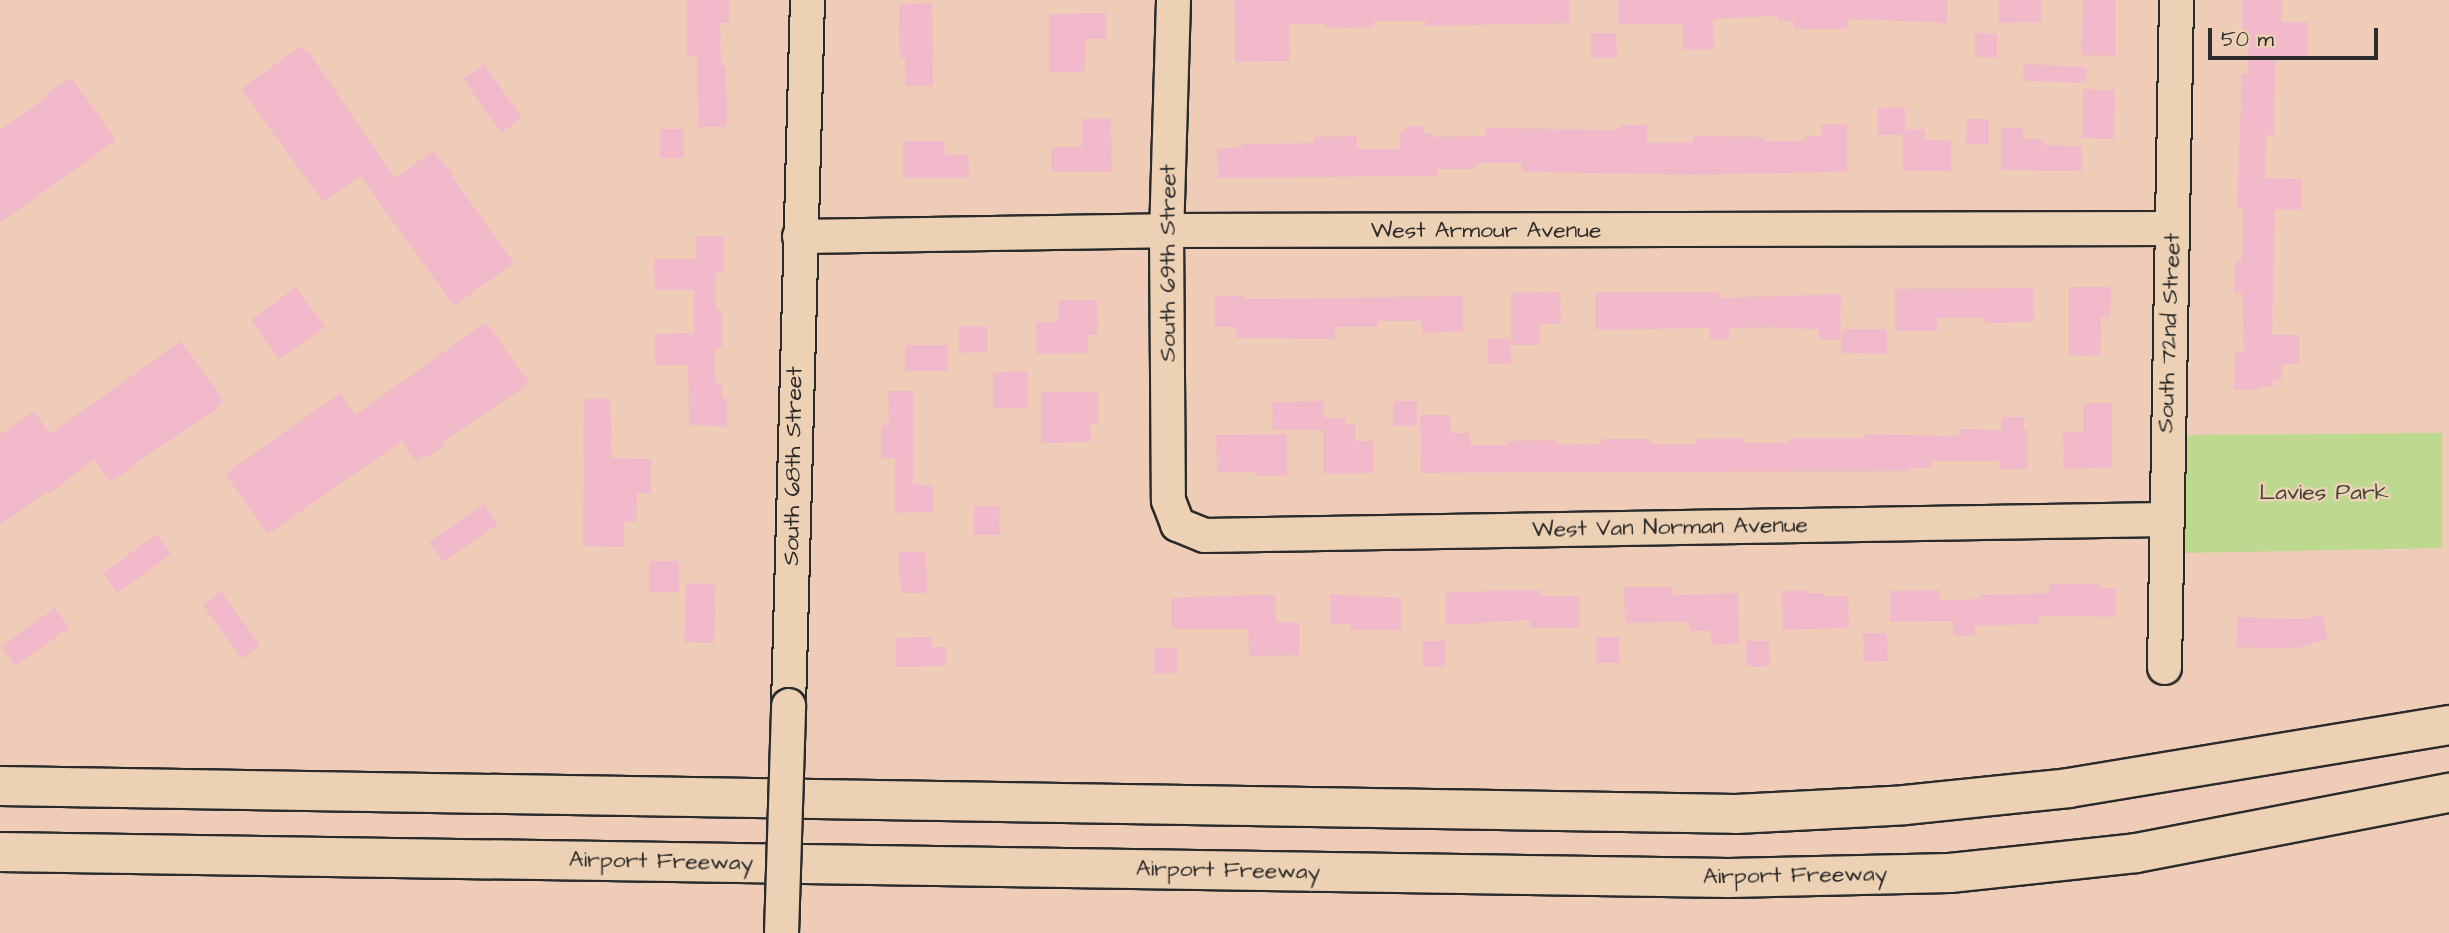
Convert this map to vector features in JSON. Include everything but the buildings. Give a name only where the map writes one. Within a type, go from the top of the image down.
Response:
[{"type":"highway","points":[[2387,736],[2449,711]]},
{"type":"highway","points":[[0,786],[1736,814],[1905,805],[2069,788],[2449,725]]},
{"type":"highway","name":"Airport Freeway","points":[[0,852],[1729,878],[1950,873],[2136,853],[2449,793]]},
{"type":"highway","points":[[2289,822],[2357,834],[2449,820]]},
{"type":"street","name":"South 68th Street","points":[[781,933],[807,0]]},
{"type":"street","name":"South 69th Street","points":[[1173,0],[1166,230],[1168,500],[1177,524]]},
{"type":"street","name":"South 72nd Street","points":[[2164,667],[2164,519],[2176,0]]},
{"type":"street","name":"West Armour Avenue","points":[[799,236],[1166,230],[2172,228]]},
{"type":"street","name":"West Van Norman Avenue","points":[[1177,524],[1204,535],[2164,519]]},
{"type":"green space","name":"Lavies Park","points":[[2442,433],[2442,548],[2179,553],[2181,435]]}]
